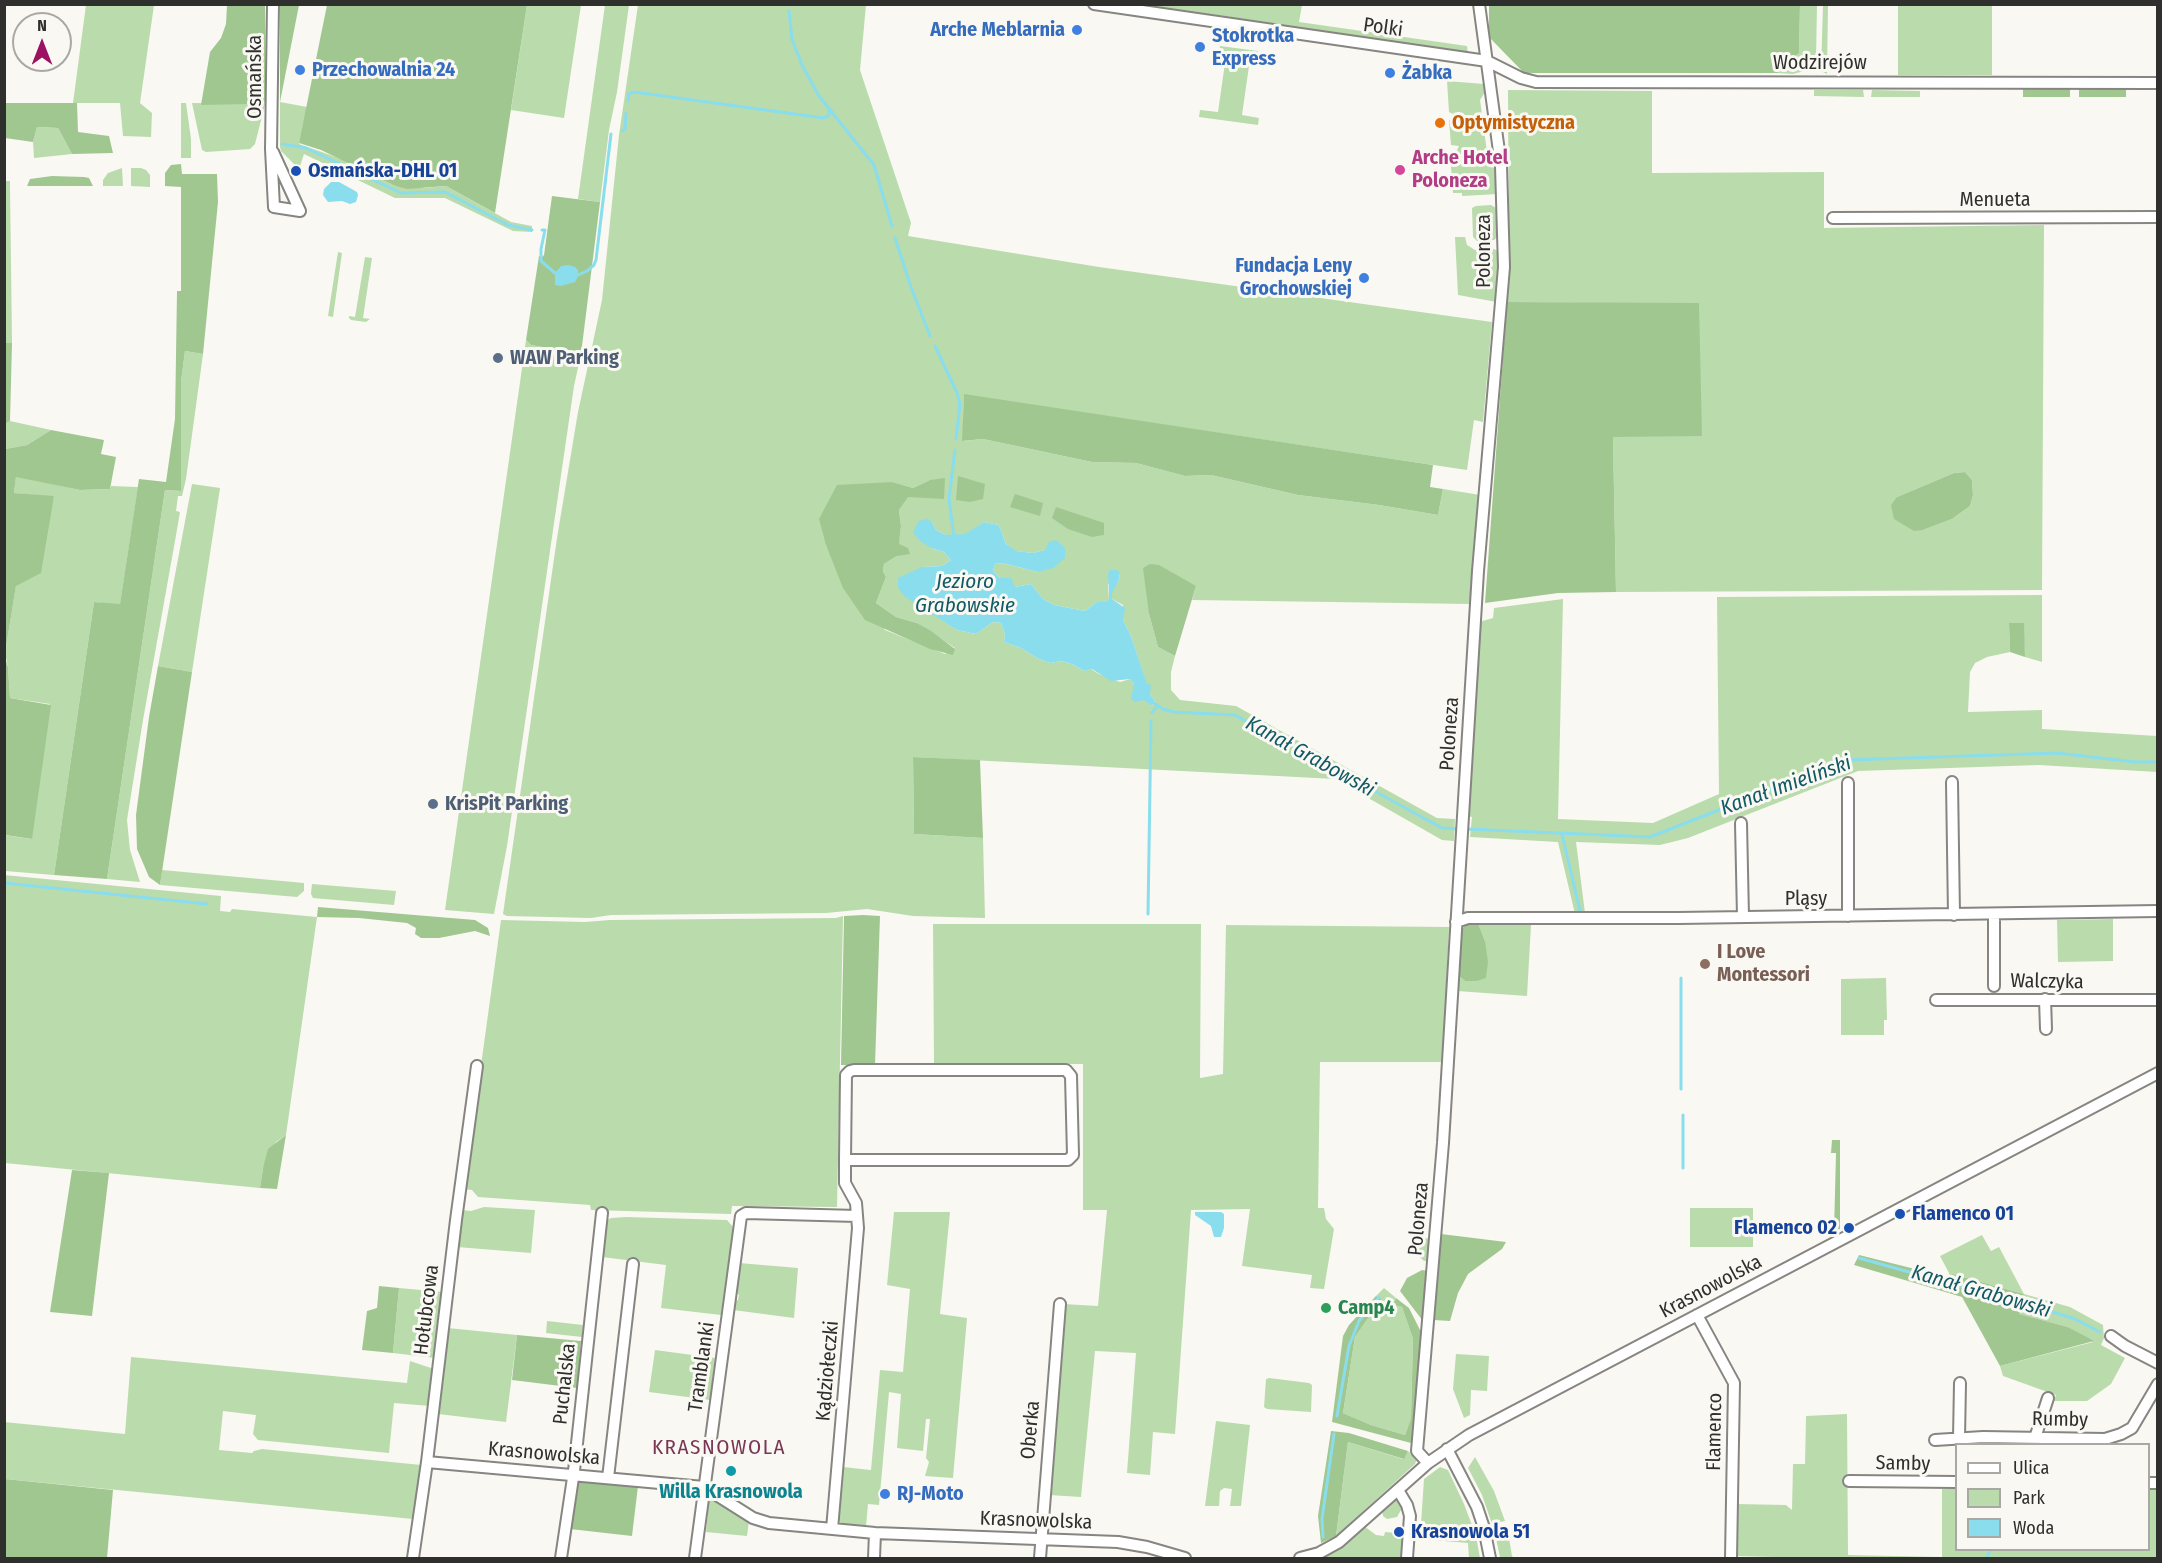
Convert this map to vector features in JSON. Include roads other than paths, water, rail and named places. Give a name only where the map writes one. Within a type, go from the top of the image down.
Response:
[{"type":"street","name":"Osmańska","points":[[271,149],[300,211],[274,207],[271,149],[273,4]]},
{"type":"street","name":"Polki","points":[[1094,4],[1487,62]]},
{"type":"street","name":"Poloneza","points":[[1428,1463],[1417,1451],[1442,1153],[1478,571],[1503,274],[1501,166],[1479,4]]},
{"type":"street","name":"Wodzirejów","points":[[1487,62],[1521,78],[1536,82],[2157,83]]},
{"type":"street","name":"Menueta","points":[[1833,218],[2157,217]]},
{"type":"street","points":[[1952,782],[1954,915]]},
{"type":"street","points":[[1848,783],[1848,916]]},
{"type":"street","points":[[1741,823],[1743,917]]},
{"type":"street","name":"Pląsy","points":[[1456,922],[1468,918],[1954,915],[2157,911]]},
{"type":"street","points":[[1994,914],[1994,986]]},
{"type":"street","points":[[2045,999],[2046,1029]]},
{"type":"street","name":"Walczyka","points":[[1936,1000],[2157,1000]]},
{"type":"street","name":"Hołubcowa","points":[[412,1558],[427,1462],[477,1066]]},
{"type":"street","name":"Kądziołeczki","points":[[832,1529],[858,1228],[856,1203],[845,1183],[845,1160],[846,1075],[850,1071],[1066,1070],[1071,1076],[1073,1155],[1068,1160],[845,1160]]},
{"type":"street","name":"Krasnowolska","points":[[1299,1558],[1319,1553],[1339,1542],[1428,1463],[1493,1422],[2157,1073]]},
{"type":"street","name":"Puchalska","points":[[561,1558],[573,1475],[602,1213]]},
{"type":"street","name":"Tramblanki","points":[[695,1558],[741,1216],[746,1214],[857,1216]]},
{"type":"street","points":[[608,1478],[633,1264]]},
{"type":"street","name":"Oberka","points":[[1040,1558],[1060,1304]]},
{"type":"street","name":"Flamenco","points":[[1697,1315],[1734,1383],[1731,1558]]},
{"type":"street","points":[[2111,1336],[2157,1363]]},
{"type":"street","points":[[1959,1438],[1960,1383]]},
{"type":"street","name":"Rumby","points":[[1935,1440],[2105,1438],[2121,1434],[2132,1428],[2157,1384]]},
{"type":"street","points":[[2035,1438],[2048,1398]]},
{"type":"street","points":[[1447,1449],[1477,1507],[1490,1558]]},
{"type":"street","name":"Krasnowolska","points":[[427,1462],[704,1487],[761,1521],[875,1533],[1124,1542],[1185,1558]]},
{"type":"street","name":"Samby","points":[[1849,1481],[1955,1482]]},
{"type":"street","points":[[1398,1490],[1410,1515],[1407,1558]]},
{"type":"street","points":[[874,1558],[875,1533]]},
{"type":"water","points":[[331,182],[339,182],[357,192],[356,202],[350,204],[342,201],[328,202],[323,195],[324,189]]},
{"type":"water","points":[[569,265],[578,270],[575,282],[561,286],[555,285],[555,273],[561,266]]},
{"type":"water","name":"Jezioro Grabowskie","points":[[928,519],[936,530],[946,535],[965,534],[984,522],[999,525],[1006,544],[1016,551],[1033,553],[1045,550],[1049,542],[1056,540],[1065,548],[1065,558],[1053,568],[1038,572],[1002,563],[995,564],[993,571],[1000,578],[1011,578],[1015,587],[1031,584],[1043,599],[1054,605],[1085,611],[1097,602],[1105,602],[1109,599],[1108,574],[1110,570],[1117,570],[1120,573],[1119,580],[1112,593],[1112,599],[1125,608],[1123,620],[1131,636],[1147,684],[1151,685],[1150,694],[1155,701],[1151,706],[1144,700],[1135,702],[1131,699],[1134,684],[1130,679],[1111,681],[1092,669],[1084,671],[1062,661],[1050,663],[1037,658],[1021,648],[1004,642],[1005,634],[1001,623],[993,622],[976,634],[957,630],[904,596],[898,587],[898,578],[922,567],[942,566],[951,560],[944,552],[931,548],[919,540],[913,532],[919,521]]},
{"type":"water","points":[[1195,1212],[1224,1214],[1224,1228],[1221,1237],[1214,1237],[1211,1226],[1195,1215]]},
{"type":"waterway","name":"Kanał Grabowski","points":[[789,11],[792,39],[802,65],[819,96],[874,165],[892,226]]},
{"type":"waterway","points":[[628,101],[629,94],[634,92],[824,118],[829,115],[829,109]]},
{"type":"waterway","points":[[622,131],[625,129],[626,113]]},
{"type":"waterway","points":[[578,275],[587,271],[596,260],[611,134]]},
{"type":"waterway","points":[[282,144],[306,148],[401,193],[445,192],[508,225],[532,230]]},
{"type":"waterway","points":[[542,230],[545,230],[541,261],[555,273]]},
{"type":"waterway","name":"Kanał Grabowski","points":[[895,238],[930,336]]},
{"type":"waterway","name":"Kanał Grabowski","points":[[935,346],[960,404],[956,439]]},
{"type":"waterway","name":"Kanał Grabowski","points":[[954,538],[949,499],[955,450]]},
{"type":"waterway","name":"Kanał Grabowski","points":[[1152,702],[1163,709],[1174,712],[1235,715],[1442,828],[1459,829]]},
{"type":"waterway","points":[[1152,713],[1157,706]]},
{"type":"waterway","points":[[1148,914],[1151,721]]},
{"type":"waterway","name":"Kanał Imieliński","points":[[1466,829],[1650,837],[1846,760],[2057,753],[2135,762],[2158,762]]},
{"type":"waterway","name":"Kanał Grabowski","points":[[1562,834],[1580,911]]},
{"type":"waterway","points":[[4,883],[207,904]]},
{"type":"waterway","name":"Kanał Grabowski","points":[[1681,978],[1681,1089]]},
{"type":"waterway","name":"Kanał Grabowski","points":[[1683,1115],[1683,1168]]},
{"type":"waterway","name":"Kanał Grabowski","points":[[1859,1258],[2056,1313],[2075,1319],[2100,1332]]},
{"type":"waterway","points":[[1337,1416],[1349,1346],[1359,1321],[1379,1297]]},
{"type":"waterway","points":[[1323,1537],[1322,1519],[1334,1434]]},
{"type":"waterway","points":[[1987,1558],[1990,1551]]},
{"type":"place","name":"Arche Meblarnia","points":[[1077,30]]},
{"type":"place","name":"Stokrotka Express","points":[[1200,47]]},
{"type":"place","name":"Przechowalnia 24","points":[[300,70]]},
{"type":"place","name":"Żabka","points":[[1390,73]]},
{"type":"place","name":"Optymistyczna","points":[[1440,123]]},
{"type":"place","name":"Arche Hotel Poloneza","points":[[1400,170]]},
{"type":"place","name":"Osmańska-DHL 01","points":[[296,171]]},
{"type":"place","name":"Fundacja Leny Grochowskiej","points":[[1364,278]]},
{"type":"place","name":"WAW Parking","points":[[498,358]]},
{"type":"place","name":"KrisPit Parking","points":[[433,804]]},
{"type":"place","name":"I Love Montessori","points":[[1705,964]]},
{"type":"place","name":"Flamenco 01","points":[[1900,1214]]},
{"type":"place","name":"Flamenco 02","points":[[1849,1228]]},
{"type":"place","name":"Camp4","points":[[1326,1308]]},
{"type":"place","name":"Willa Krasnowola","points":[[731,1471]]},
{"type":"place","name":"RJ-Moto","points":[[885,1494]]},
{"type":"place","name":"Krasnowola 51","points":[[1399,1532]]},
{"type":"district","name":"KRASNOWOLA","points":[[719,1448]]}]
